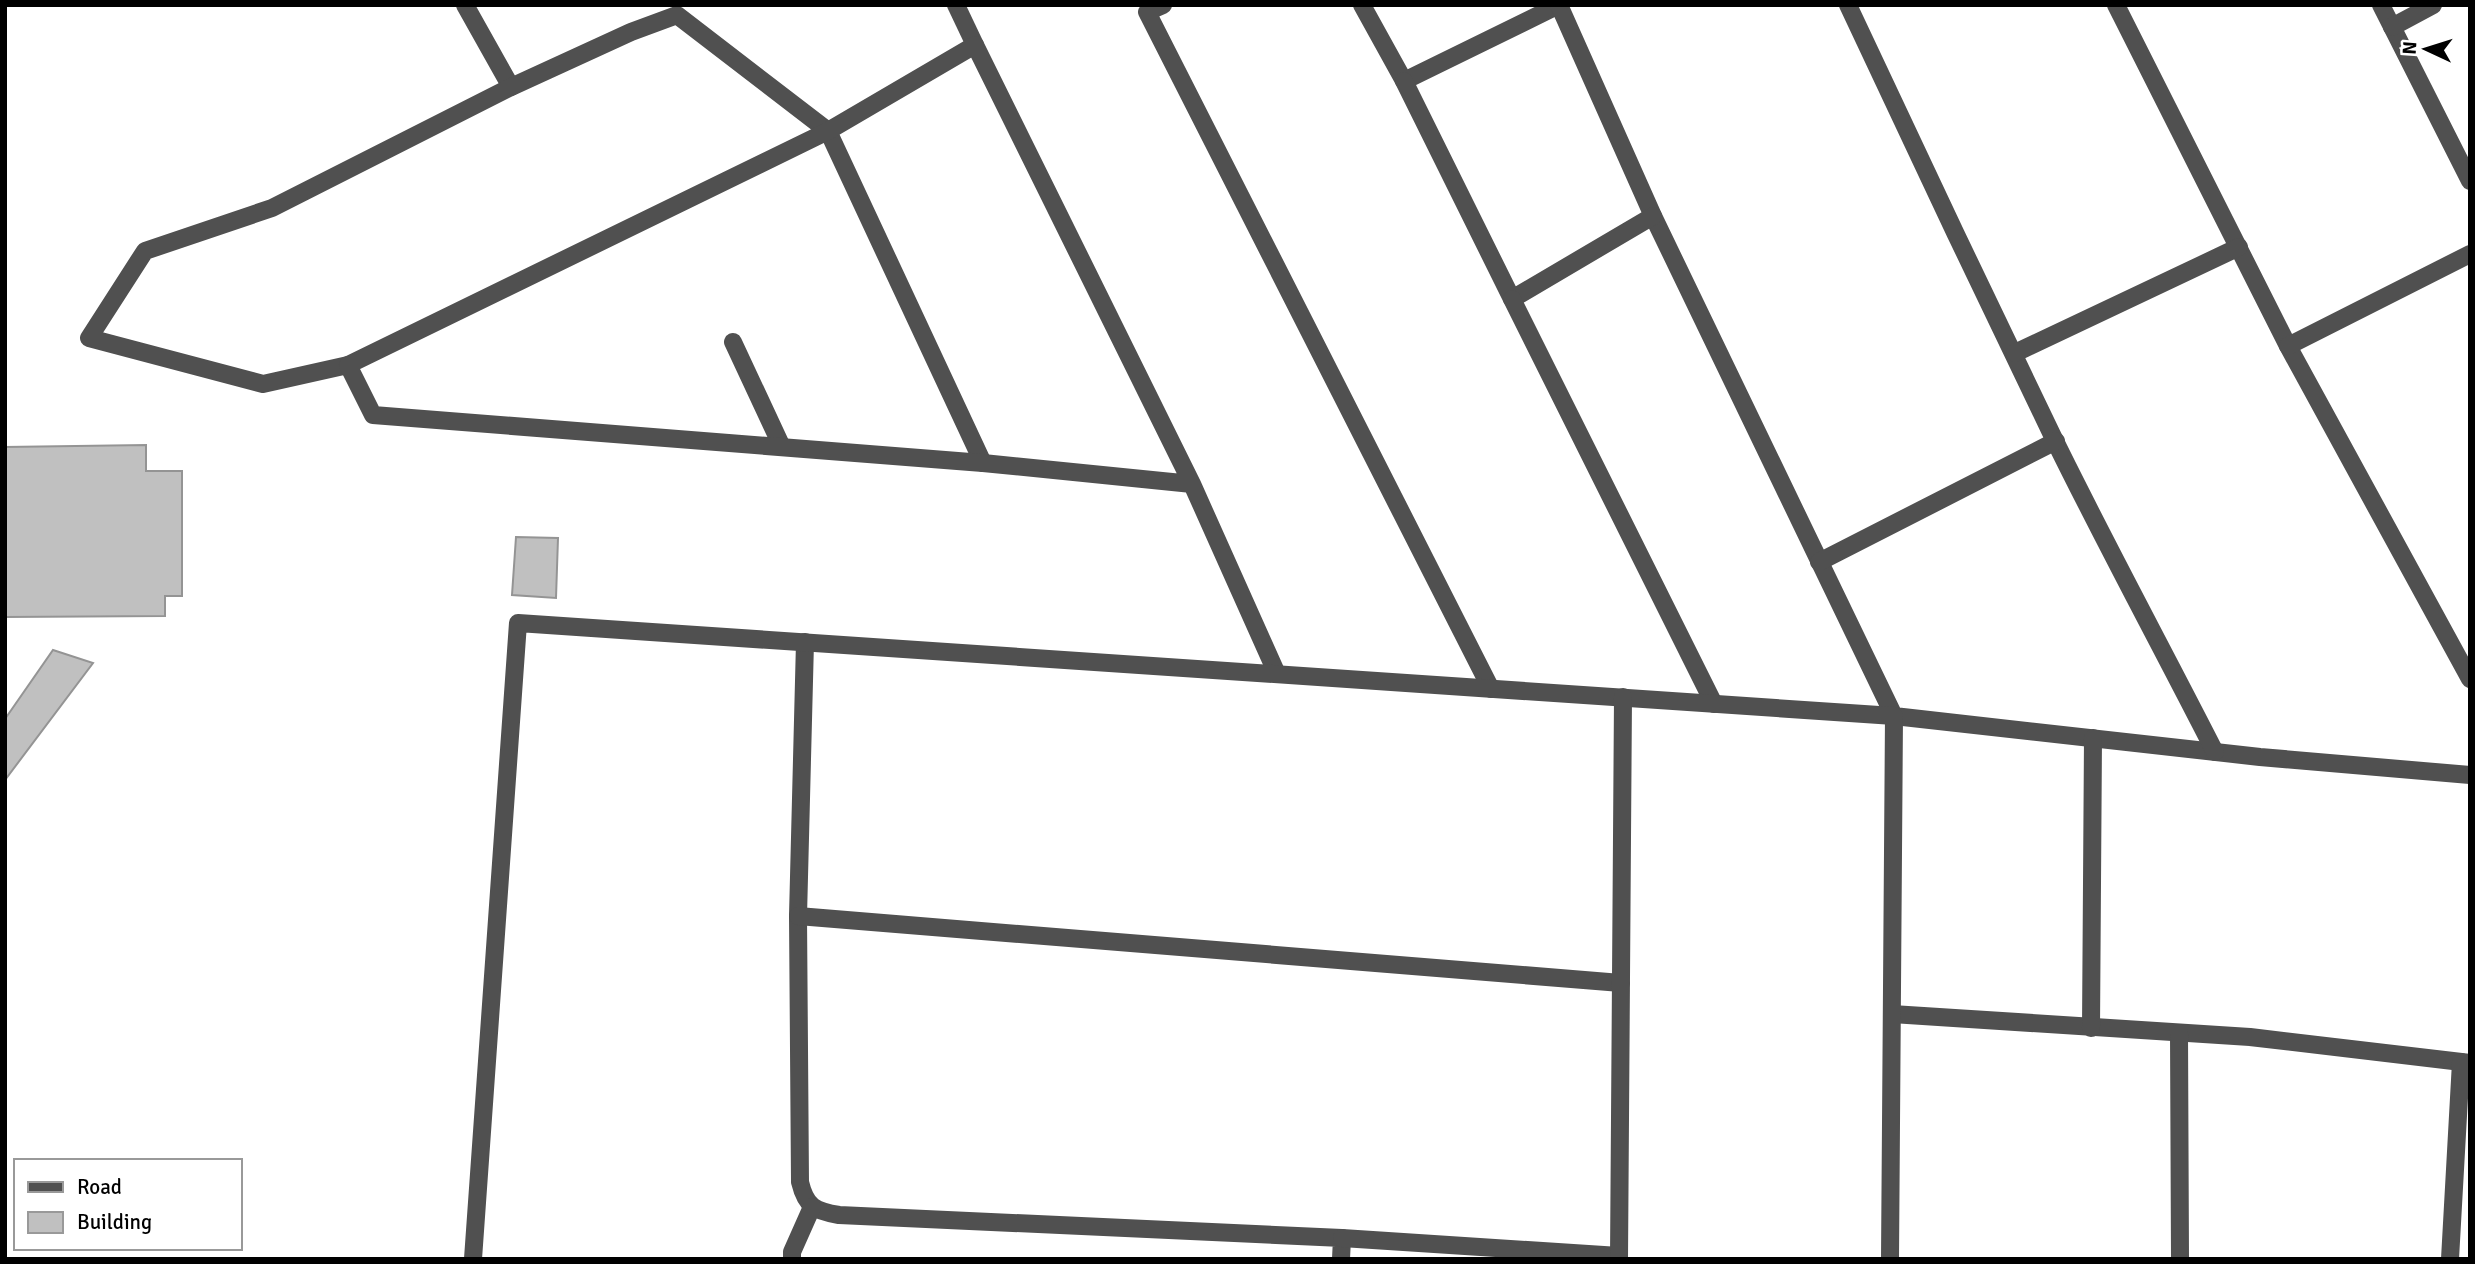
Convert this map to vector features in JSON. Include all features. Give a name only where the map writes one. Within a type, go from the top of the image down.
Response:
[{"type":"street","points":[[465,5],[511,87]]},
{"type":"street","points":[[956,5],[1192,484],[1277,674]]},
{"type":"street","points":[[1362,5],[1404,81],[1714,704]]},
{"type":"street","points":[[1404,81],[1559,5],[1653,216],[1894,716],[1890,1259]]},
{"type":"street","points":[[1848,5],[1970,267],[2215,752]]},
{"type":"street","points":[[2116,5],[2288,346],[2463,647],[2470,679]]},
{"type":"street","points":[[2381,5],[2470,181]]},
{"type":"street","points":[[2392,27],[2433,5]]},
{"type":"street","points":[[1151,8],[1491,689]]},
{"type":"street","points":[[975,45],[828,131],[348,365],[263,384],[89,338],[145,251],[272,208],[511,87],[631,32],[670,10],[828,131],[984,463]]},
{"type":"street","points":[[1512,299],[1653,216]]},
{"type":"street","points":[[2015,353],[2239,247]]},
{"type":"street","points":[[2288,346],[2470,254]]},
{"type":"street","points":[[733,342],[782,447]]},
{"type":"street","points":[[348,365],[373,415],[984,463],[1192,484]]},
{"type":"street","points":[[1819,562],[2056,441]]},
{"type":"street","points":[[473,1259],[518,623],[1894,716],[2215,752],[2470,775]]},
{"type":"street","points":[[805,642],[798,916],[800,1182],[803,1195],[812,1207],[839,1215],[1342,1238],[1619,1257],[1623,697]]},
{"type":"street","points":[[2091,1028],[2093,738]]},
{"type":"street","points":[[798,916],[1621,983]]},
{"type":"street","points":[[1892,1014],[2250,1037],[2465,1063],[2449,1259]]},
{"type":"street","points":[[2179,1032],[2180,1259]]},
{"type":"street","points":[[792,1259],[792,1252],[812,1207]]},
{"type":"street","points":[[1341,1259],[1342,1238]]},
{"type":"building","points":[[146,445],[146,471],[182,471],[182,596],[165,596],[165,616],[5,617],[5,447]]},
{"type":"building","points":[[516,537],[558,538],[556,598],[512,595]]},
{"type":"building","points":[[53,650],[93,663],[5,780],[5,719]]}]
